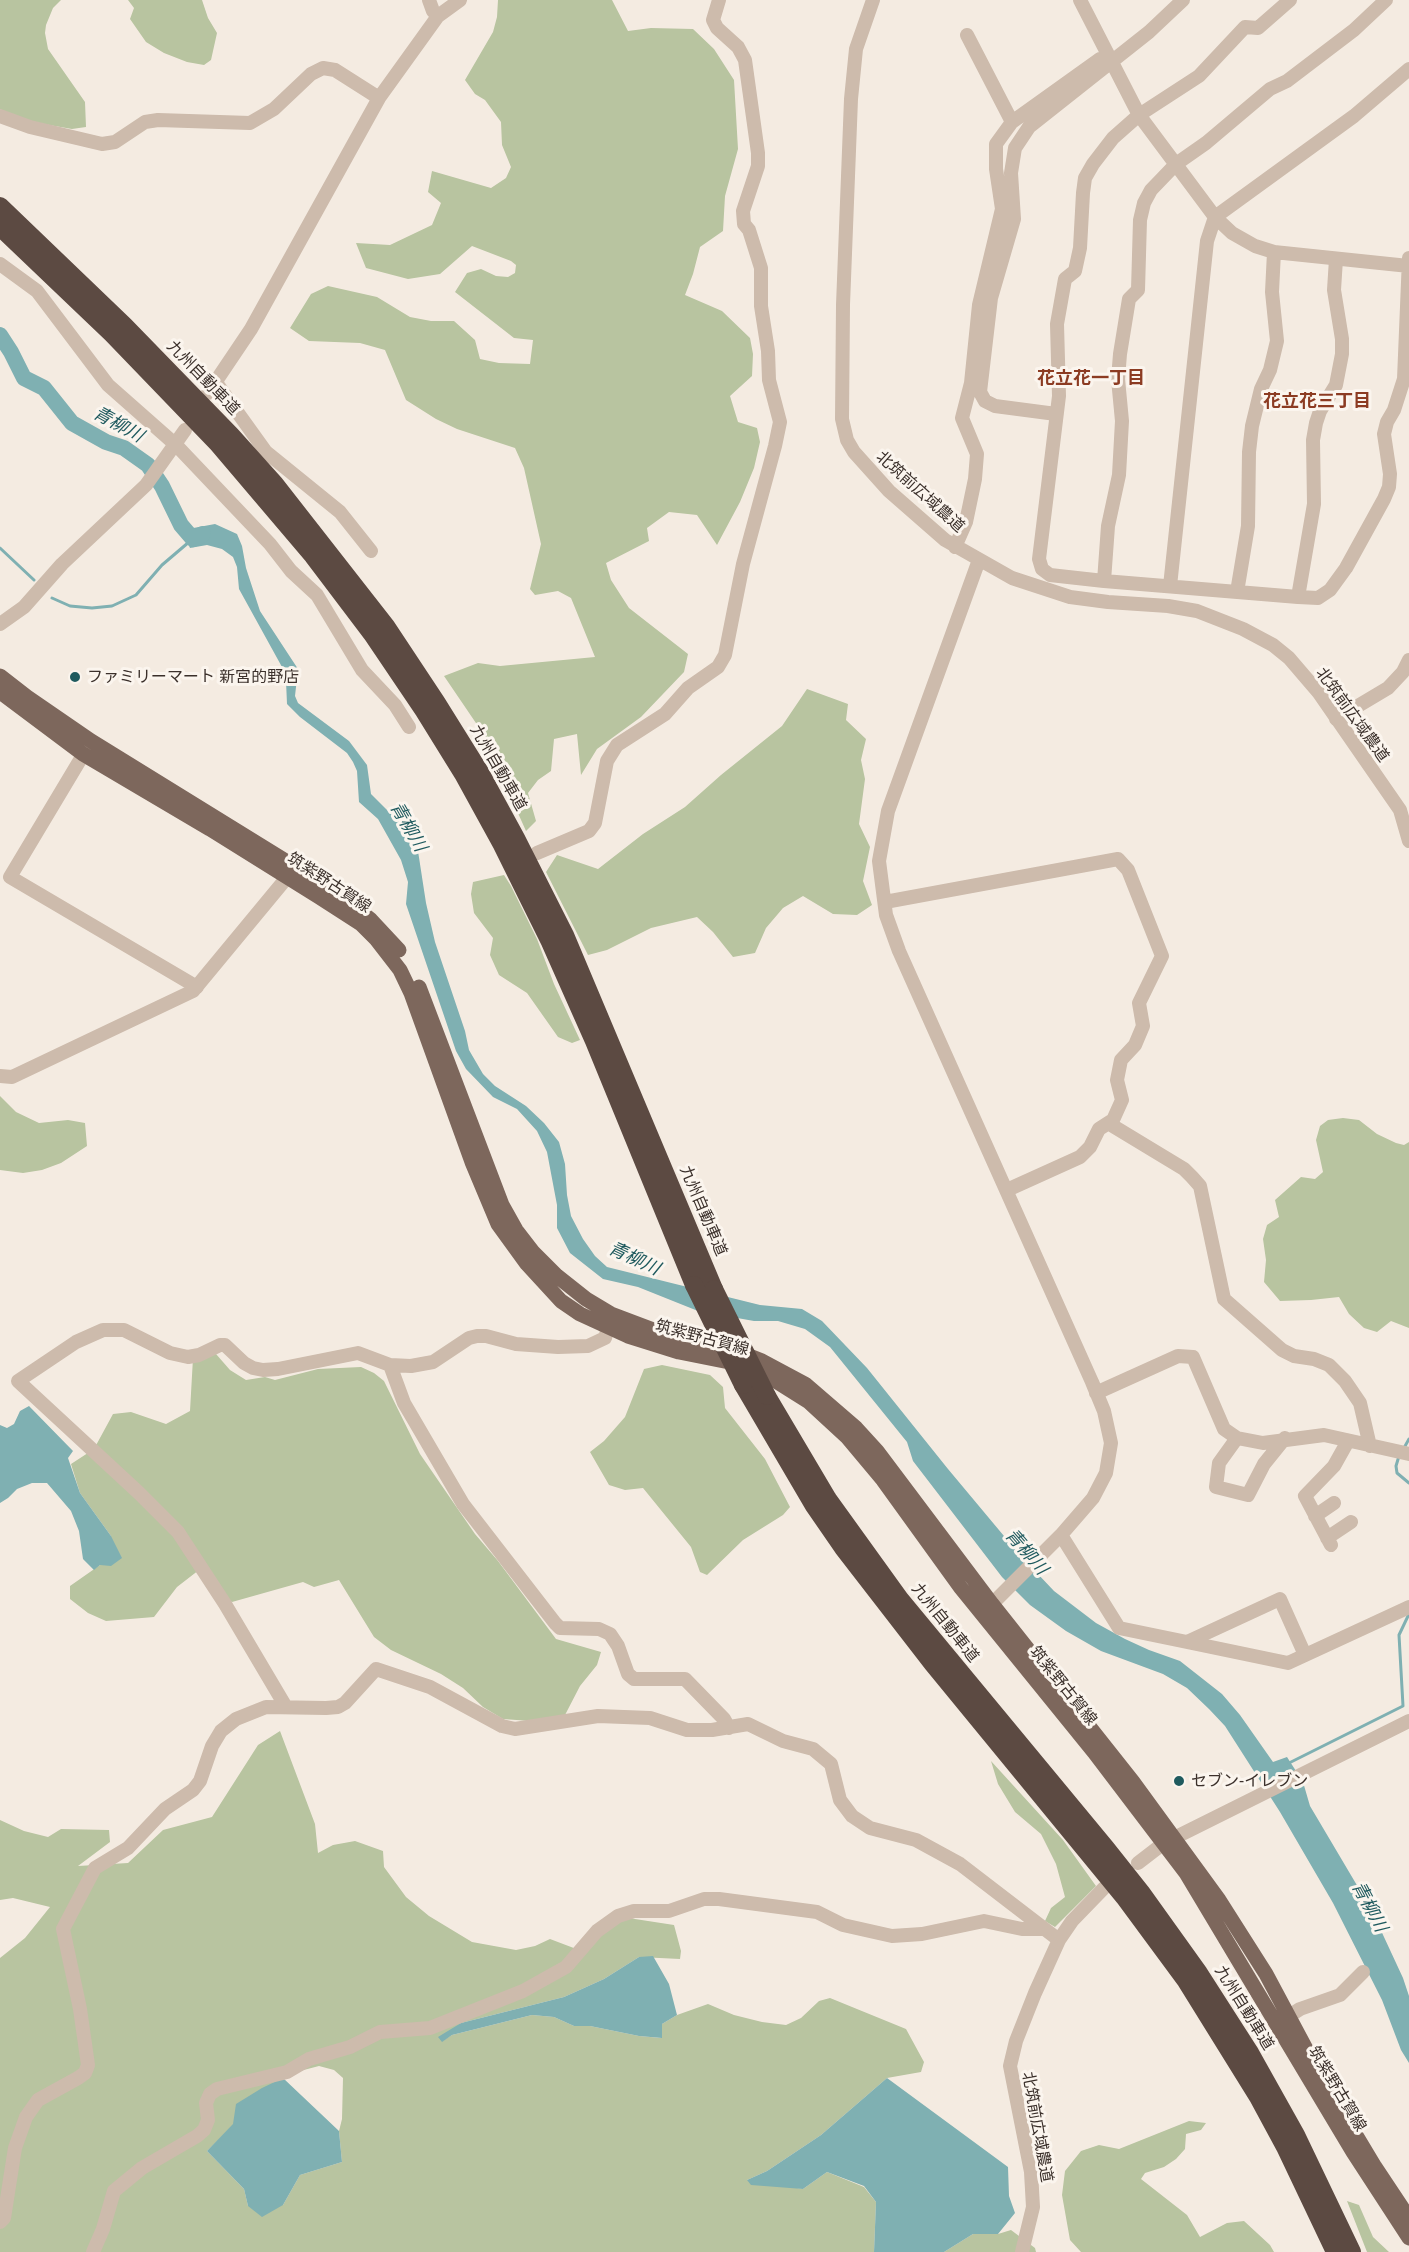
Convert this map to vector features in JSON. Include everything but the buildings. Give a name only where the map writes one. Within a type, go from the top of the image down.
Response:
[{"type":"highway","name":"九州自動車道","points":[[0,206],[125,326],[224,427],[275,484],[326,547],[386,626],[480,772],[509,841]]},
{"type":"highway","name":"九州自動車道","points":[[0,227],[165,388],[232,460],[314,556],[372,634],[463,774],[529,866],[565,935],[714,1289],[767,1396],[828,1499],[900,1599],[1106,1848],[1141,1892],[1199,1974],[1249,2051],[1296,2135],[1352,2252]]},
{"type":"highway","name":"九州自動車道","points":[[529,866],[594,1041],[694,1285],[743,1385],[808,1496],[843,1548],[932,1664],[1124,1897],[1186,1982],[1231,2050],[1269,2117],[1295,2166],[1335,2252]]},
{"type":"main road","name":"筑紫野古賀線","points":[[0,676],[87,747]]},
{"type":"main road","name":"筑紫野古賀線","points":[[0,692],[291,872],[361,924],[389,953],[411,993],[472,1162],[498,1224],[527,1264],[561,1300],[580,1314],[628,1336],[679,1352],[739,1364],[766,1376],[809,1402],[825,1415],[867,1460],[1225,1910],[1266,1974],[1321,2077],[1409,2218]]},
{"type":"main road","name":"筑紫野古賀線","points":[[291,872],[334,891],[371,920],[401,952],[413,972],[428,1008],[502,1205],[516,1230],[533,1252],[557,1276],[586,1299],[611,1314],[664,1334],[734,1350],[779,1369],[805,1384],[856,1428],[877,1452],[987,1609]]},
{"type":"main road","name":"筑紫野古賀線","points":[[1169,1841],[1353,2152],[1409,2238]]},
{"type":"street","points":[[429,0],[432,11],[438,16]]},
{"type":"street","points":[[371,551],[340,512],[266,452],[211,387],[251,329],[379,98],[438,16],[460,0]]},
{"type":"street","points":[[529,866],[589,831],[595,823],[607,761],[617,745],[665,714],[688,688],[718,668],[725,655],[743,564],[775,446],[780,422],[769,380],[768,351],[761,306],[761,268],[749,230],[744,224],[743,211],[758,166],[759,153],[745,60],[738,47],[717,28],[713,20],[719,0]]},
{"type":"street","name":"北筑前広域農道","points":[[873,0],[856,49],[853,73],[843,305],[842,419],[846,440],[859,459],[889,491],[955,547],[1012,578],[1070,597],[1197,611],[1243,629],[1273,645],[1289,658],[1319,693],[1336,719],[1405,807],[1409,841]]},
{"type":"street","points":[[1080,0],[1105,60],[1139,115],[1215,217],[1232,233],[1247,242],[1274,252],[1409,266]]},
{"type":"street","points":[[1114,47],[1142,28],[1171,0]]},
{"type":"street","points":[[1056,414],[995,406],[985,401],[980,392],[991,298],[1014,219],[1004,182],[996,169],[996,144],[1012,122],[1149,32],[1183,0]]},
{"type":"street","points":[[1290,0],[1258,28],[1245,27],[1199,76],[1139,115],[1113,138],[1085,178],[1080,248],[1075,271],[1065,279],[1057,324],[1059,396],[1039,559],[1042,569],[1050,575],[1104,581],[1298,597],[1318,598],[1330,590],[1346,568],[1389,487],[1390,474],[1384,434],[1404,379],[1409,311],[1409,258]]},
{"type":"street","points":[[1104,581],[1108,526],[1119,475],[1122,421],[1118,379],[1120,354],[1129,299],[1138,290],[1140,220],[1144,203],[1151,190],[1176,164],[1206,143],[1270,89],[1287,81],[1354,30],[1386,0]]},
{"type":"street","points":[[967,34],[1012,122]]},
{"type":"street","points":[[955,547],[966,522],[975,478],[977,454],[962,418],[971,382],[979,305],[1002,209],[1004,182],[1015,148],[1029,128],[1105,60]]},
{"type":"street","points":[[0,116],[30,127],[102,144],[115,142],[145,122],[158,120],[250,123],[274,109],[311,74],[323,68],[335,70],[379,98]]},
{"type":"street","points":[[1170,586],[1207,241],[1215,217],[1354,116],[1409,69]]},
{"type":"street","points":[[1236,592],[1248,526],[1249,452],[1252,426],[1261,389],[1270,370],[1277,341],[1272,292],[1274,252]]},
{"type":"street","points":[[1298,597],[1314,504],[1312,471],[1315,431],[1320,411],[1336,385],[1342,354],[1342,339],[1334,290],[1336,259]]},
{"type":"street","points":[[0,264],[37,291],[108,385],[176,445],[323,603],[362,670],[395,705],[409,728]]},
{"type":"street","points":[[0,624],[24,607],[62,564],[146,485],[185,430]]},
{"type":"street","points":[[978,560],[888,811],[879,861],[886,915],[899,951],[1104,1411],[1111,1443],[1106,1473],[1093,1498],[1061,1535],[987,1609]]},
{"type":"street","points":[[1336,719],[1388,688],[1403,672],[1409,660]]},
{"type":"street","points":[[87,747],[10,877],[197,987]]},
{"type":"street","points":[[885,902],[1110,860],[1118,859],[1128,870],[1162,956],[1139,1003],[1143,1026],[1136,1045],[1121,1059],[1117,1080],[1122,1100],[1113,1120],[1099,1128],[1090,1148],[1080,1157],[1006,1190]]},
{"type":"street","points":[[0,1076],[12,1077],[193,991],[291,872]]},
{"type":"street","points":[[1108,1123],[1184,1169],[1200,1186],[1224,1299],[1282,1350],[1294,1356],[1314,1359],[1329,1365],[1345,1381],[1360,1403],[1370,1446]]},
{"type":"street","points":[[286,1707],[225,1604],[178,1532],[134,1488],[18,1382],[76,1342],[103,1330],[124,1330],[170,1353],[188,1358],[225,1345],[244,1363],[263,1370],[358,1353],[390,1365],[411,1366],[434,1362],[469,1338],[477,1336],[486,1336],[516,1344],[558,1347],[588,1346],[605,1338],[609,1328]]},
{"type":"street","points":[[1096,1393],[1178,1356],[1193,1357],[1224,1429],[1237,1438],[1263,1443],[1285,1438],[1324,1435],[1409,1454]]},
{"type":"street","points":[[390,1365],[404,1403],[463,1504],[555,1623],[560,1628],[598,1629],[610,1635],[618,1646],[628,1674],[634,1679],[685,1679],[724,1719],[729,1728]]},
{"type":"street","points":[[1237,1438],[1219,1463],[1216,1487],[1248,1495],[1264,1464],[1285,1438]]},
{"type":"street","points":[[1348,1441],[1334,1466],[1305,1496],[1329,1542],[1351,1522]]},
{"type":"street","points":[[1315,1516],[1334,1503]]},
{"type":"street","points":[[1061,1535],[1119,1628],[1288,1663],[1409,1607]]},
{"type":"street","points":[[1187,1642],[1280,1599],[1305,1655]]},
{"type":"street","points":[[0,2222],[4,2218],[15,2148],[26,2117],[38,2100],[78,2078],[85,2073],[88,2065],[80,2009],[63,1929],[95,1868],[128,1848],[165,1809],[193,1790],[200,1781],[212,1746],[221,1731],[236,1719],[266,1707],[338,1707],[345,1703],[376,1669],[430,1687],[502,1726],[515,1729],[598,1716],[650,1718],[687,1730],[729,1728],[748,1724],[783,1742],[813,1749],[831,1764],[840,1800],[852,1816],[870,1828],[916,1840],[960,1864],[1059,1940]]},
{"type":"street","points":[[1138,1863],[1169,1841],[1409,1721]]},
{"type":"street","name":"北筑前広域農道","points":[[1022,2252],[1033,2206],[1031,2172],[1010,2066],[1016,2042],[1035,1993],[1059,1940],[1072,1921],[1104,1888]]},
{"type":"street","points":[[93,2252],[103,2229],[114,2191],[142,2168],[204,2130],[208,2120],[206,2103],[210,2094],[217,2089],[287,2072],[309,2059],[350,2047],[380,2032],[430,2028],[523,1991],[566,1967],[597,1931],[618,1916],[634,1911],[669,1911],[704,1899],[719,1899],[817,1912],[843,1925],[892,1936],[922,1934],[984,1921],[1022,1929],[1044,1929]]},
{"type":"street","points":[[1289,2016],[1300,2009],[1340,1995],[1363,1972]]},
{"type":"green space","points":[[0,0],[61,0],[53,8],[46,25],[48,49],[85,102],[86,127],[72,129],[20,120],[0,109]]},
{"type":"green space","points":[[128,0],[202,0],[208,18],[217,33],[211,60],[204,65],[187,62],[164,53],[146,42],[130,19],[134,8]]},
{"type":"green space","points":[[498,0],[612,0],[628,31],[651,28],[693,29],[714,49],[734,80],[738,149],[725,196],[723,231],[700,247],[685,295],[722,311],[750,338],[753,354],[752,376],[730,396],[738,422],[757,428],[760,442],[754,468],[740,502],[717,545],[697,515],[669,512],[647,528],[649,541],[606,563],[611,580],[629,608],[688,654],[684,672],[641,717],[597,749],[581,775],[577,734],[554,739],[551,771],[538,780],[528,793],[536,821],[526,831],[504,782],[497,754],[444,676],[478,663],[500,666],[595,657],[571,598],[558,591],[535,595],[530,589],[541,544],[524,468],[515,448],[457,429],[406,400],[385,350],[360,343],[309,341],[290,328],[311,294],[328,286],[377,297],[410,317],[431,321],[454,321],[475,340],[480,359],[499,363],[530,364],[533,340],[514,338],[455,292],[467,273],[481,269],[496,276],[508,277],[515,273],[516,265],[511,261],[472,246],[440,274],[408,279],[366,268],[356,243],[390,245],[432,225],[441,203],[428,192],[432,171],[491,188],[506,178],[511,167],[502,145],[501,122],[485,100],[475,94],[465,80],[493,32]]},
{"type":"green space","points":[[807,689],[848,704],[846,720],[866,739],[861,760],[865,779],[859,824],[870,847],[863,881],[872,905],[857,915],[833,914],[803,896],[783,908],[766,928],[755,953],[733,957],[713,932],[697,917],[651,928],[607,950],[588,955],[546,872],[557,855],[598,869],[643,834],[685,807],[782,726]]},
{"type":"green space","points":[[504,875],[537,939],[554,984],[580,1040],[572,1043],[558,1037],[527,993],[499,975],[490,955],[493,938],[474,913],[471,894],[473,882]]},
{"type":"green space","points":[[0,1096],[16,1112],[39,1123],[68,1120],[85,1123],[87,1146],[61,1163],[42,1170],[23,1173],[0,1170]]},
{"type":"green space","points":[[1343,1118],[1359,1120],[1377,1134],[1396,1143],[1404,1145],[1409,1142],[1409,1328],[1391,1321],[1377,1332],[1364,1328],[1349,1314],[1339,1297],[1280,1301],[1264,1282],[1266,1260],[1263,1239],[1267,1225],[1279,1217],[1275,1200],[1301,1177],[1315,1179],[1323,1172],[1316,1140],[1320,1126],[1328,1120]]},
{"type":"green space","points":[[216,1354],[230,1370],[246,1380],[265,1377],[275,1380],[318,1369],[361,1367],[384,1381],[420,1454],[475,1534],[556,1639],[601,1652],[597,1665],[580,1686],[565,1715],[530,1721],[503,1719],[483,1707],[463,1688],[441,1674],[391,1650],[374,1637],[339,1580],[314,1587],[303,1582],[232,1602],[216,1592],[199,1570],[177,1587],[154,1617],[106,1621],[88,1613],[70,1599],[70,1586],[100,1565],[111,1536],[80,1493],[71,1464],[94,1449],[113,1414],[131,1412],[166,1424],[190,1411],[193,1358]]},
{"type":"green space","points":[[662,1365],[710,1375],[723,1387],[725,1408],[765,1459],[790,1507],[783,1515],[743,1540],[707,1575],[700,1572],[691,1547],[643,1488],[625,1490],[609,1485],[590,1452],[604,1441],[625,1417],[644,1369]]},
{"type":"green space","points":[[280,1731],[315,1824],[318,1853],[333,1845],[355,1841],[383,1851],[384,1867],[406,1897],[429,1916],[472,1942],[516,1950],[535,1946],[550,1939],[579,1950],[622,1917],[674,1925],[681,1951],[680,1959],[639,1957],[604,1979],[564,1997],[461,2023],[442,2041],[452,2035],[532,2015],[554,2017],[574,2026],[590,2026],[661,2038],[662,2024],[677,2015],[708,2004],[734,2015],[786,2025],[801,2018],[819,2001],[830,1998],[906,2029],[924,2062],[921,2072],[887,2078],[821,2135],[767,2171],[747,2180],[803,2189],[827,2172],[864,2187],[876,2202],[874,2252],[0,2252],[0,1958],[25,1938],[50,1907],[13,1898],[0,1900],[0,1820],[24,1831],[48,1837],[61,1829],[109,1830],[110,1842],[78,1866],[128,1863],[163,1830],[212,1817],[258,1745]],"holes":[[[319,2066],[334,2070],[343,2078],[342,2119],[339,2131],[342,2162],[300,2175],[283,2205],[248,2206],[244,2189],[207,2151],[283,2078]]]},
{"type":"green space","points":[[991,1761],[1063,1840],[1096,1886],[1055,1927],[1045,1921],[1051,1908],[1065,1897],[1056,1864],[1041,1834],[1015,1812],[998,1784]]},
{"type":"green space","points":[[1189,2121],[1206,2123],[1201,2130],[1186,2134],[1185,2149],[1176,2159],[1164,2167],[1145,2173],[1141,2179],[1187,2215],[1200,2237],[1227,2223],[1244,2221],[1270,2245],[1274,2252],[1081,2252],[1070,2240],[1062,2195],[1065,2171],[1081,2151],[1099,2145],[1119,2149]]},
{"type":"green space","points":[[1347,2201],[1359,2205],[1373,2237],[1389,2252],[1367,2252]]},
{"type":"green space","points":[[1011,2230],[1035,2248],[1036,2252],[944,2252],[973,2234],[998,2234]]},
{"type":"water","points":[[215,524],[237,534],[260,611],[298,669],[295,696],[298,703],[349,741],[367,765],[371,794],[410,833],[418,851],[435,942],[465,1031],[469,1050],[483,1074],[495,1086],[526,1106],[559,1142],[565,1164],[571,1216],[595,1256],[607,1267],[760,1305],[802,1309],[822,1321],[867,1368],[1019,1554],[1054,1591],[1096,1623],[1149,1650],[1180,1661],[1222,1694],[1273,1762],[1287,1757],[1303,1782],[1310,1806],[1371,1909],[1403,1978],[1409,1996],[1409,2063],[1401,2050],[1382,2000],[1333,1903],[1280,1812],[1225,1726],[1209,1709],[1187,1688],[1163,1674],[1101,1651],[1066,1631],[1030,1605],[1002,1577],[913,1461],[907,1442],[830,1347],[805,1329],[778,1321],[754,1321],[698,1311],[638,1287],[603,1279],[570,1253],[557,1228],[557,1205],[547,1152],[537,1131],[517,1109],[493,1097],[466,1069],[456,1051],[406,904],[408,882],[401,860],[378,819],[359,802],[357,771],[353,762],[347,753],[300,717],[287,704],[286,681],[282,667],[239,589],[237,567],[233,557],[222,549],[207,545],[190,548],[183,532]]},
{"type":"water","points":[[29,1406],[73,1451],[68,1458],[80,1493],[111,1536],[122,1558],[111,1566],[100,1565],[94,1570],[83,1559],[79,1531],[71,1511],[47,1483],[32,1483],[17,1489],[0,1503],[0,1425],[7,1428],[14,1424],[20,1411]]},
{"type":"water","points":[[653,1956],[669,1984],[677,2015],[662,2024],[662,2038],[639,2036],[590,2026],[574,2026],[554,2017],[532,2015],[452,2035],[442,2042],[438,2037],[461,2023],[564,1997],[604,1979],[639,1957]]},
{"type":"water","points":[[283,2078],[339,2131],[342,2162],[300,2175],[283,2205],[262,2217],[248,2206],[244,2189],[207,2151],[233,2124],[236,2104]]},
{"type":"water","points":[[887,2078],[1008,2167],[1009,2196],[1015,2213],[998,2234],[973,2234],[944,2252],[874,2252],[876,2202],[864,2186],[827,2172],[803,2189],[751,2185],[747,2180],[767,2171],[821,2135]]},
{"type":"waterway","name":"青柳川","points":[[0,335],[24,378],[44,388],[72,423],[106,442],[124,448],[148,465],[162,486],[181,525],[193,539],[203,534]]},
{"type":"waterway","points":[[52,598],[70,606],[92,608],[112,606],[136,595],[162,565],[189,542]]},
{"type":"waterway","points":[[0,548],[34,580]]},
{"type":"waterway","points":[[1404,1448],[1409,1439]]},
{"type":"waterway","points":[[1399,1456],[1396,1466],[1397,1473],[1409,1483]]},
{"type":"waterway","points":[[1289,1763],[1403,1706],[1399,1635],[1409,1614]]},
{"type":"place","name":"ファミリーマート 新宮的野店","points":[[75,677]]},
{"type":"place","name":"セブン-イレブン","points":[[1179,1781]]},
{"type":"district","name":"花立花一丁目","points":[[1091,379]]},
{"type":"district","name":"花立花三丁目","points":[[1317,402]]}]
